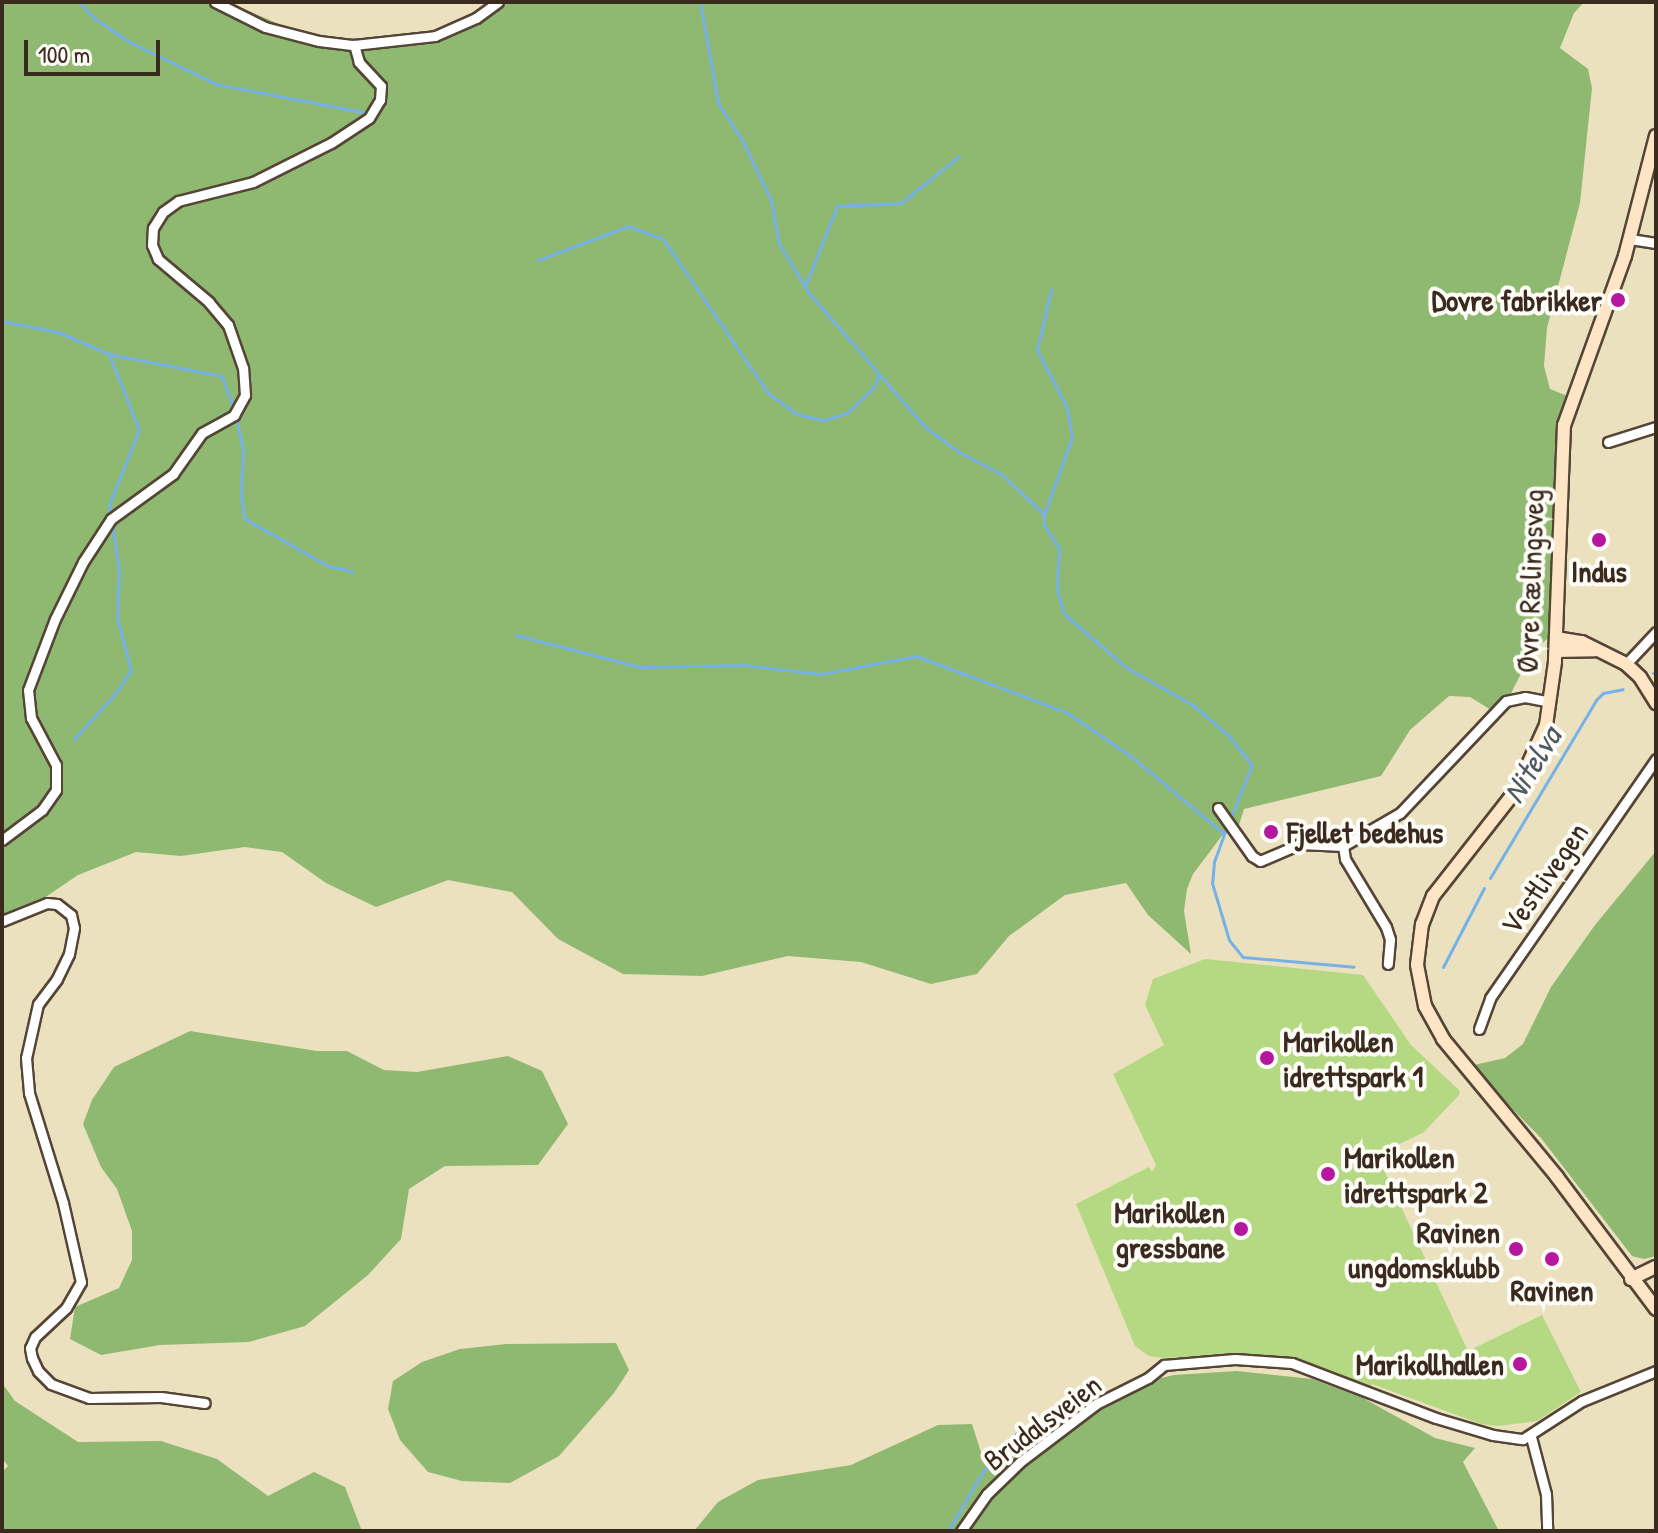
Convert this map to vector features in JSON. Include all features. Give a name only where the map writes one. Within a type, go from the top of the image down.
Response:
[{"type":"main road","name":"Øvre Rælingsveg","points":[[1656,136],[1630,239],[1564,425],[1556,644],[1550,702],[1537,749],[1517,789],[1433,896],[1420,933],[1418,976],[1429,1017],[1443,1039],[1557,1177],[1656,1309]]},
{"type":"main road","points":[[1556,644],[1574,639],[1626,664],[1640,677],[1656,703]]},
{"type":"main road","points":[[1631,1279],[1656,1267]]},
{"type":"main road","points":[[1641,1290],[1656,1274]]},
{"type":"street","points":[[215,2],[265,27],[319,41],[354,45],[435,36],[476,18],[498,2]]},
{"type":"street","points":[[2,840],[42,810],[56,790],[58,773],[54,757],[31,718],[28,690],[55,619],[83,562],[111,519],[173,474],[202,433],[234,415],[245,395],[243,368],[228,325],[209,302],[158,259],[152,245],[153,228],[163,212],[178,201],[253,182],[331,143],[369,118],[380,100],[381,86],[359,62],[354,45]]},
{"type":"street","points":[[1630,239],[1656,243]]},
{"type":"street","points":[[1608,442],[1656,427]]},
{"type":"street","points":[[1626,664],[1656,632]]},
{"type":"street","points":[[1218,808],[1252,856],[1260,861],[1300,844],[1343,846],[1400,813],[1506,701],[1525,697],[1550,702]]},
{"type":"street","name":"Vestlivegen","points":[[1479,1029],[1490,998],[1656,759]]},
{"type":"street","points":[[1343,846],[1345,859],[1386,927],[1390,939],[1388,964]]},
{"type":"street","points":[[2,921],[47,903],[57,904],[71,915],[74,928],[69,954],[57,979],[38,1004],[26,1058],[31,1104],[63,1203],[81,1282],[66,1308],[35,1337],[30,1348],[32,1358],[38,1371],[51,1384],[89,1398],[161,1397],[205,1403]]},
{"type":"street","name":"Brudalsveien","points":[[961,1531],[987,1494],[1020,1462],[1096,1404],[1148,1378],[1164,1365],[1235,1359],[1292,1363],[1459,1425],[1509,1439],[1531,1437]]},
{"type":"street","points":[[1547,1531],[1546,1494],[1531,1437],[1582,1401],[1656,1371]]},
{"type":"green space","points":[[2,2],[228,2],[302,34],[388,42],[425,36],[472,19],[498,2],[1584,2],[1574,13],[1560,48],[1588,69],[1592,88],[1580,203],[1547,328],[1544,366],[1550,389],[1575,399],[1567,427],[1565,622],[1531,654],[1504,707],[1496,713],[1470,697],[1449,696],[1410,730],[1381,776],[1244,809],[1238,828],[1224,833],[1193,874],[1187,889],[1184,911],[1191,954],[1148,915],[1126,883],[1065,895],[1009,936],[977,974],[931,984],[861,962],[788,956],[702,976],[623,974],[558,939],[512,892],[448,880],[376,907],[326,883],[282,852],[245,847],[181,856],[136,852],[78,875],[28,909],[2,919]]},
{"type":"green space","points":[[1656,851],[1656,1256],[1644,1259],[1632,1256],[1541,1138],[1470,1066],[1505,1058],[1523,1044],[1551,987],[1595,925]]},
{"type":"green space","points":[[1205,959],[1363,975],[1411,1045],[1460,1091],[1424,1132],[1377,1155],[1468,1351],[1542,1315],[1581,1392],[1537,1421],[1498,1426],[1481,1424],[1372,1384],[1370,1388],[1293,1359],[1234,1354],[1163,1358],[1149,1356],[1135,1346],[1076,1204],[1149,1167],[1152,1172],[1156,1165],[1113,1074],[1164,1045],[1145,1005],[1153,979]]},
{"type":"green space","points":[[190,1031],[317,1051],[347,1051],[384,1070],[417,1072],[508,1056],[542,1071],[568,1124],[538,1165],[445,1166],[409,1189],[401,1239],[368,1275],[305,1326],[249,1342],[160,1345],[101,1355],[70,1339],[75,1307],[119,1288],[132,1260],[132,1231],[117,1189],[101,1167],[83,1124],[92,1100],[114,1067]]},
{"type":"green space","points":[[616,1343],[629,1370],[614,1393],[559,1456],[510,1483],[462,1481],[428,1472],[400,1440],[388,1409],[393,1381],[422,1362],[460,1349],[506,1344]]},
{"type":"green space","points":[[1237,1371],[1312,1379],[1363,1398],[1435,1438],[1475,1448],[1463,1462],[1499,1531],[694,1531],[718,1502],[758,1480],[851,1465],[938,1425],[972,1424],[985,1465],[1046,1443],[1068,1413],[1110,1390],[1174,1375]]},
{"type":"green space","points":[[2,1383],[15,1401],[78,1442],[161,1441],[217,1459],[268,1496],[314,1472],[345,1487],[362,1531],[2,1531],[2,1472],[8,1466],[2,1458]]},
{"type":"waterway","points":[[79,2],[95,19],[130,42],[216,84],[378,115]]},
{"type":"waterway","points":[[700,2],[718,103],[742,140],[771,200],[779,244],[809,293],[925,427],[959,452],[1001,474],[1044,514],[1044,525],[1059,548],[1057,590],[1064,614],[1127,668],[1193,705],[1229,736],[1252,765],[1230,819]]},
{"type":"waterway","points":[[806,284],[837,206],[901,203],[959,156]]},
{"type":"waterway","points":[[538,260],[629,226],[663,239],[768,393],[797,414],[824,420],[847,413],[874,387],[878,376]]},
{"type":"waterway","points":[[1045,512],[1072,437],[1067,408],[1037,350],[1051,290]]},
{"type":"waterway","points":[[2,321],[58,332],[109,354],[222,376],[234,410]]},
{"type":"waterway","points":[[109,354],[139,430],[109,505],[111,514]]},
{"type":"waterway","points":[[236,417],[243,450],[241,497],[245,519],[328,566],[352,571]]},
{"type":"waterway","points":[[74,739],[116,693],[131,670],[117,618],[119,572],[112,522]]},
{"type":"waterway","points":[[516,635],[640,667],[745,665],[821,674],[916,656],[1066,712],[1132,757],[1223,833]]},
{"type":"waterway","name":"Nitelva","points":[[1490,878],[1596,700],[1603,693],[1623,689]]},
{"type":"waterway","points":[[1227,826],[1214,862],[1212,883],[1229,940],[1243,957],[1354,967]]},
{"type":"waterway","name":"Nitelva","points":[[1443,967],[1484,888]]},
{"type":"waterway","points":[[948,1531],[982,1473],[1022,1427]]},
{"type":"place","name":"Dovre fabrikker","points":[[1618,300]]},
{"type":"place","name":"Indus","points":[[1599,540]]},
{"type":"place","name":"Fjellet bedehus","points":[[1271,832]]},
{"type":"place","name":"Marikollen idrettspark 1","points":[[1267,1058]]},
{"type":"place","name":"Marikollen idrettspark 2","points":[[1328,1174]]},
{"type":"place","name":"Marikollen gressbane","points":[[1241,1229]]},
{"type":"place","name":"Ravinen ungdomsklubb","points":[[1516,1249]]},
{"type":"place","name":"Ravinen","points":[[1552,1259]]},
{"type":"place","name":"Marikollhallen","points":[[1520,1364]]}]
